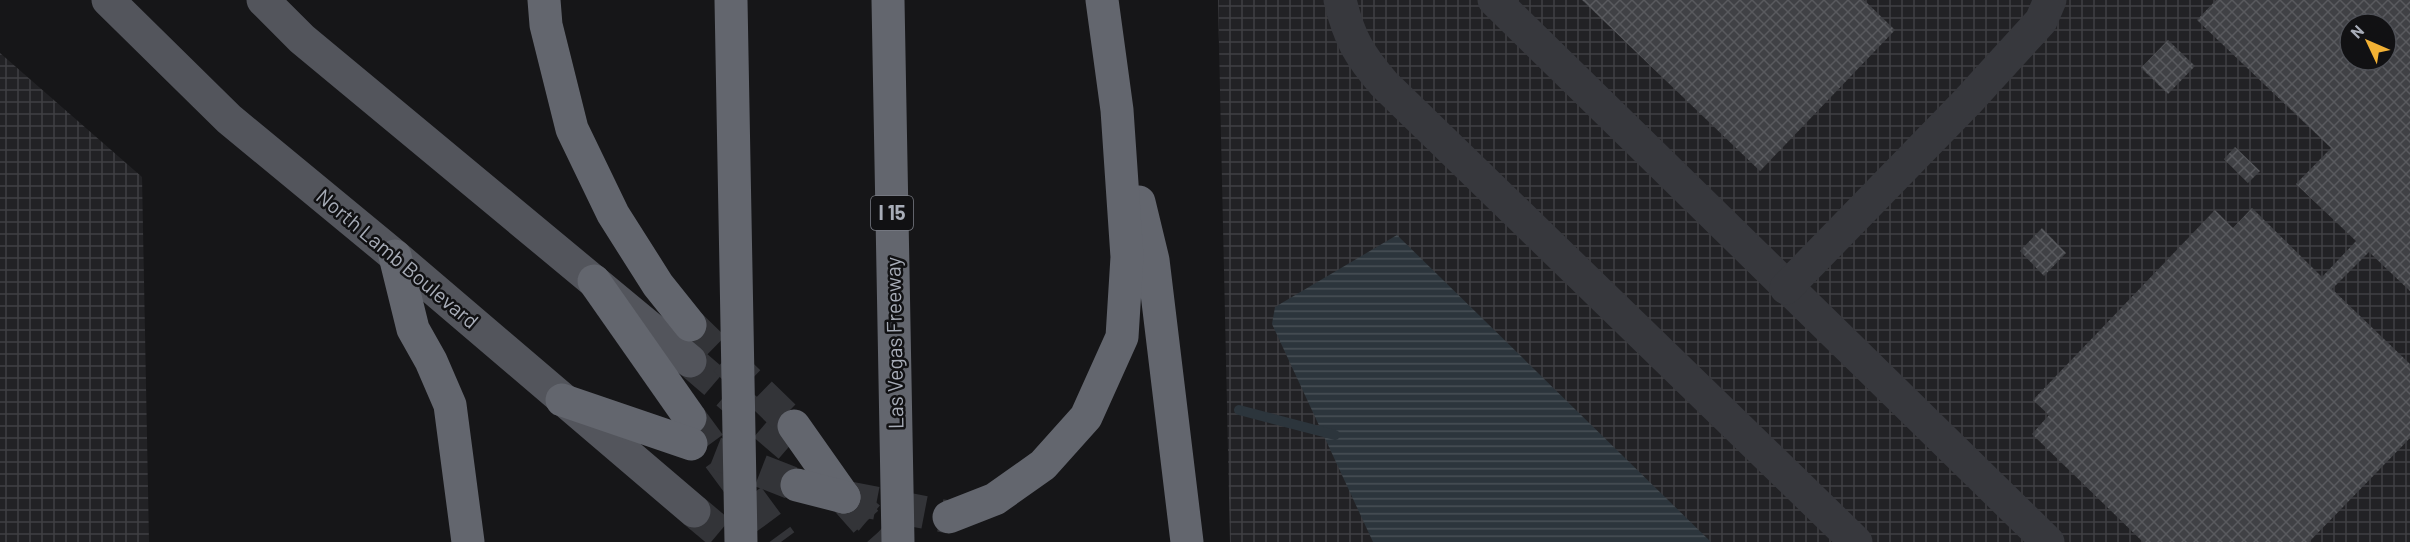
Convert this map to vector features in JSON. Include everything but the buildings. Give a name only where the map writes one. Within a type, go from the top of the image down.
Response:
[{"type":"highway","points":[[544,0],[546,25],[572,129],[613,214],[658,285],[690,325]]},
{"type":"highway","points":[[731,0],[741,542]]},
{"type":"highway","name":"Las Vegas Freeway","points":[[888,0],[898,542]]},
{"type":"highway","points":[[949,518],[995,499],[1043,465],[1086,417],[1122,337],[1127,256],[1117,110],[1102,0]]},
{"type":"highway","points":[[1117,110],[1153,260],[1187,542]]},
{"type":"highway","points":[[395,256],[413,329],[431,360],[450,405],[468,542]]},
{"type":"highway","points":[[562,400],[691,431],[594,281]]},
{"type":"highway","points":[[795,439],[844,497],[797,485]]},
{"type":"main road","name":"North Lamb Boulevard","points":[[108,0],[229,119],[395,256],[694,511]]},
{"type":"main road","points":[[263,0],[302,39],[690,361]]},
{"type":"lane","points":[[1340,0],[1348,29],[1361,58],[1384,84],[1856,542]]},
{"type":"lane","points":[[1494,0],[2048,542]]},
{"type":"lane","points":[[1786,288],[1968,102],[2041,21],[2050,0]]},
{"type":"shaded area","points":[[1218,0],[2410,0],[2410,542],[1230,542]]},
{"type":"shaded area","points":[[0,53],[142,177],[149,542],[0,542]]},
{"type":"shaded area","points":[[1397,235],[1711,542],[1373,542],[1272,324],[1275,307]]},
{"type":"waterway","points":[[1239,410],[1335,435]]},
{"type":"tunnel","points":[[690,325],[794,426]]},
{"type":"tunnel","points":[[690,361],[796,452]]},
{"type":"tunnel","points":[[690,418],[781,542]]},
{"type":"tunnel","points":[[715,453],[797,485]]},
{"type":"tunnel","points":[[844,497],[898,542]]},
{"type":"tunnel","points":[[844,497],[949,517]]},
{"type":"tunnel","points":[[844,497],[884,542]]},
{"type":"tunnel","points":[[694,511],[731,542]]}]
